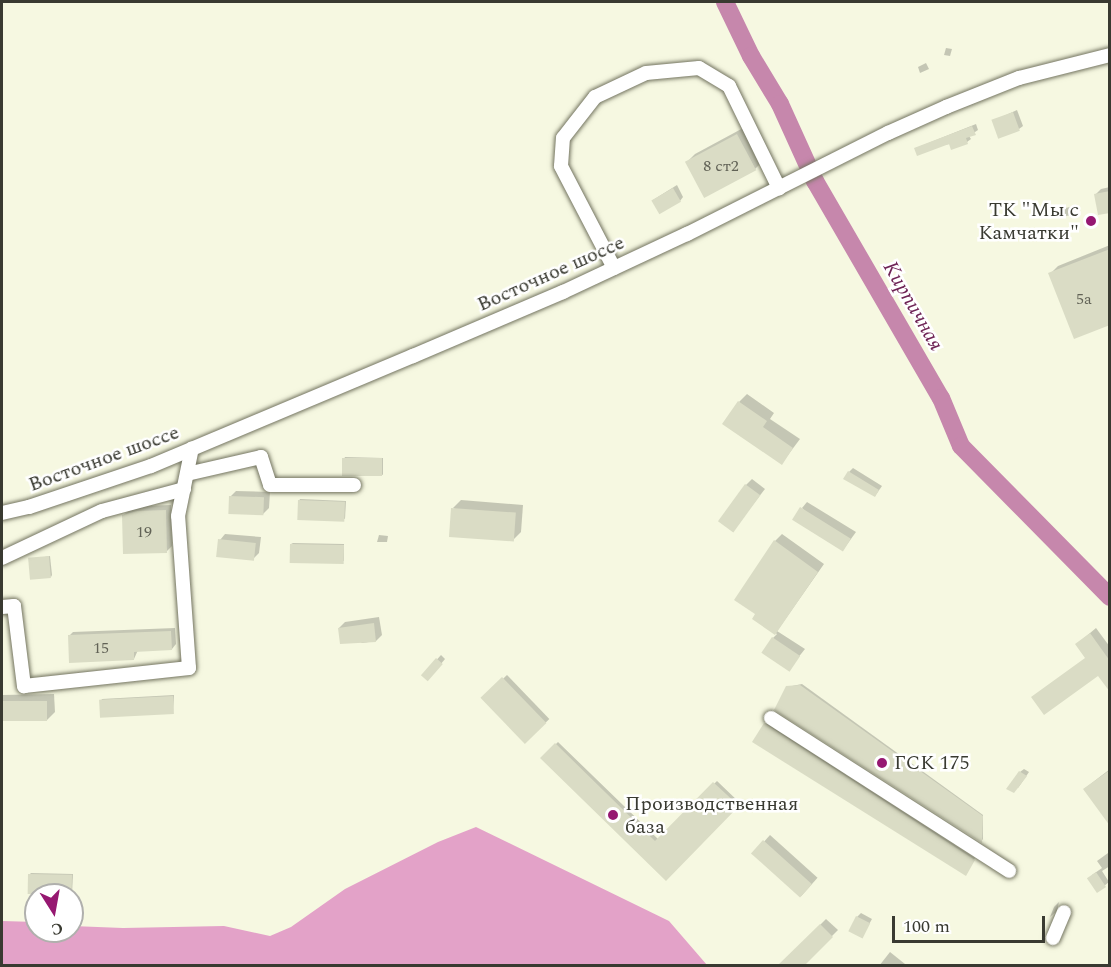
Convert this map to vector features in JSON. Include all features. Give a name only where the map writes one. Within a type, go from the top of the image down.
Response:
[{"type":"street","name":"Восточное шоссе","points":[[2,513],[30,507],[152,466],[413,356],[614,267],[888,133],[1019,78],[1110,55]]},
{"type":"street","points":[[614,267],[561,166],[563,138],[595,97],[646,73],[699,68],[729,86],[779,188]]},
{"type":"street","points":[[2,607],[14,606],[24,686],[189,668],[178,516],[192,448]]},
{"type":"street","points":[[187,474],[261,457],[270,485],[354,485]]},
{"type":"street","points":[[2,558],[102,511],[184,489]]},
{"type":"street","points":[[771,718],[1009,871]]},
{"type":"street","points":[[1053,938],[1064,912]]},
{"type":"shaded area","points":[[476,827],[669,921],[707,965],[2,965],[2,921],[24,922],[24,943],[84,943],[84,926],[224,926],[270,936],[291,927],[345,889],[438,842]]},
{"type":"building","points":[[1013,112],[1020,131],[998,139],[991,120]]},
{"type":"building","points":[[972,126],[976,135],[966,138],[968,144],[951,150],[949,144],[917,156],[914,148]]},
{"type":"building","points":[[737,134],[756,170],[704,198],[685,162]]},
{"type":"building","points":[[673,188],[681,202],[659,214],[651,200]]},
{"type":"building","points":[[1110,191],[1110,213],[1098,215],[1094,194]]},
{"type":"building","points":[[1110,249],[1110,325],[1074,339],[1048,273]]},
{"type":"building","points":[[738,401],[767,421],[763,427],[793,448],[782,465],[722,424]]},
{"type":"building","points":[[342,458],[382,458],[382,476],[342,476]]},
{"type":"building","points":[[848,471],[879,490],[875,497],[843,479]]},
{"type":"building","points":[[745,484],[760,495],[733,532],[718,521]]},
{"type":"building","points":[[229,496],[264,497],[263,515],[228,514]]},
{"type":"building","points":[[298,500],[345,502],[344,522],[297,520]]},
{"type":"building","points":[[800,507],[851,539],[843,552],[792,520]]},
{"type":"building","points":[[451,508],[516,513],[514,541],[449,537]]},
{"type":"building","points":[[166,510],[167,553],[123,554],[122,515],[137,511]]},
{"type":"building","points":[[218,539],[256,543],[254,561],[216,557]]},
{"type":"building","points":[[774,540],[818,572],[775,635],[752,619],[755,614],[734,600]]},
{"type":"building","points":[[290,544],[344,545],[344,564],[290,563]]},
{"type":"building","points":[[49,556],[51,578],[30,580],[28,558]]},
{"type":"building","points":[[374,623],[376,642],[340,644],[338,628]]},
{"type":"building","points":[[171,631],[172,650],[134,652],[134,660],[69,663],[68,635]]},
{"type":"building","points":[[1090,633],[1110,661],[1110,692],[1098,676],[1044,715],[1031,697],[1085,658],[1075,644]]},
{"type":"building","points":[[772,637],[800,656],[790,672],[761,653]]},
{"type":"building","points":[[436,658],[443,664],[428,681],[421,675]]},
{"type":"building","points":[[502,677],[546,723],[525,744],[480,698]]},
{"type":"building","name":"ГСК 175","points":[[800,685],[983,816],[982,843],[774,710],[786,686]]},
{"type":"building","points":[[173,696],[174,714],[100,718],[99,700]]},
{"type":"building","points":[[2,701],[47,701],[47,721],[2,721]]},
{"type":"building","name":"ГСК 175","points":[[764,723],[975,860],[966,876],[752,742]]},
{"type":"building","name":"Производственная база","points":[[555,743],[655,841],[713,782],[739,806],[666,881],[540,758]]},
{"type":"building","points":[[1110,770],[1110,826],[1083,789]]},
{"type":"building","points":[[1019,771],[1027,776],[1014,793],[1006,789]]},
{"type":"building","points":[[763,840],[812,884],[800,898],[751,853]]},
{"type":"building","points":[[1096,872],[1106,887],[1097,893],[1087,878]]},
{"type":"building","points":[[28,874],[72,875],[72,883],[28,883]]},
{"type":"building","points":[[856,916],[870,923],[863,938],[848,931]]},
{"type":"building","points":[[820,924],[833,937],[804,966],[777,966]]},
{"type":"waterway","name":"Кирпичная","points":[[725,2],[751,56],[780,104],[815,181],[941,398],[961,446],[1110,597]]},
{"type":"place","name":"ТК \"Мы с Камчатки\"","points":[[1091,221]]},
{"type":"place","name":"ГСК 175","points":[[882,763]]},
{"type":"place","name":"Производственная база","points":[[613,815]]}]
